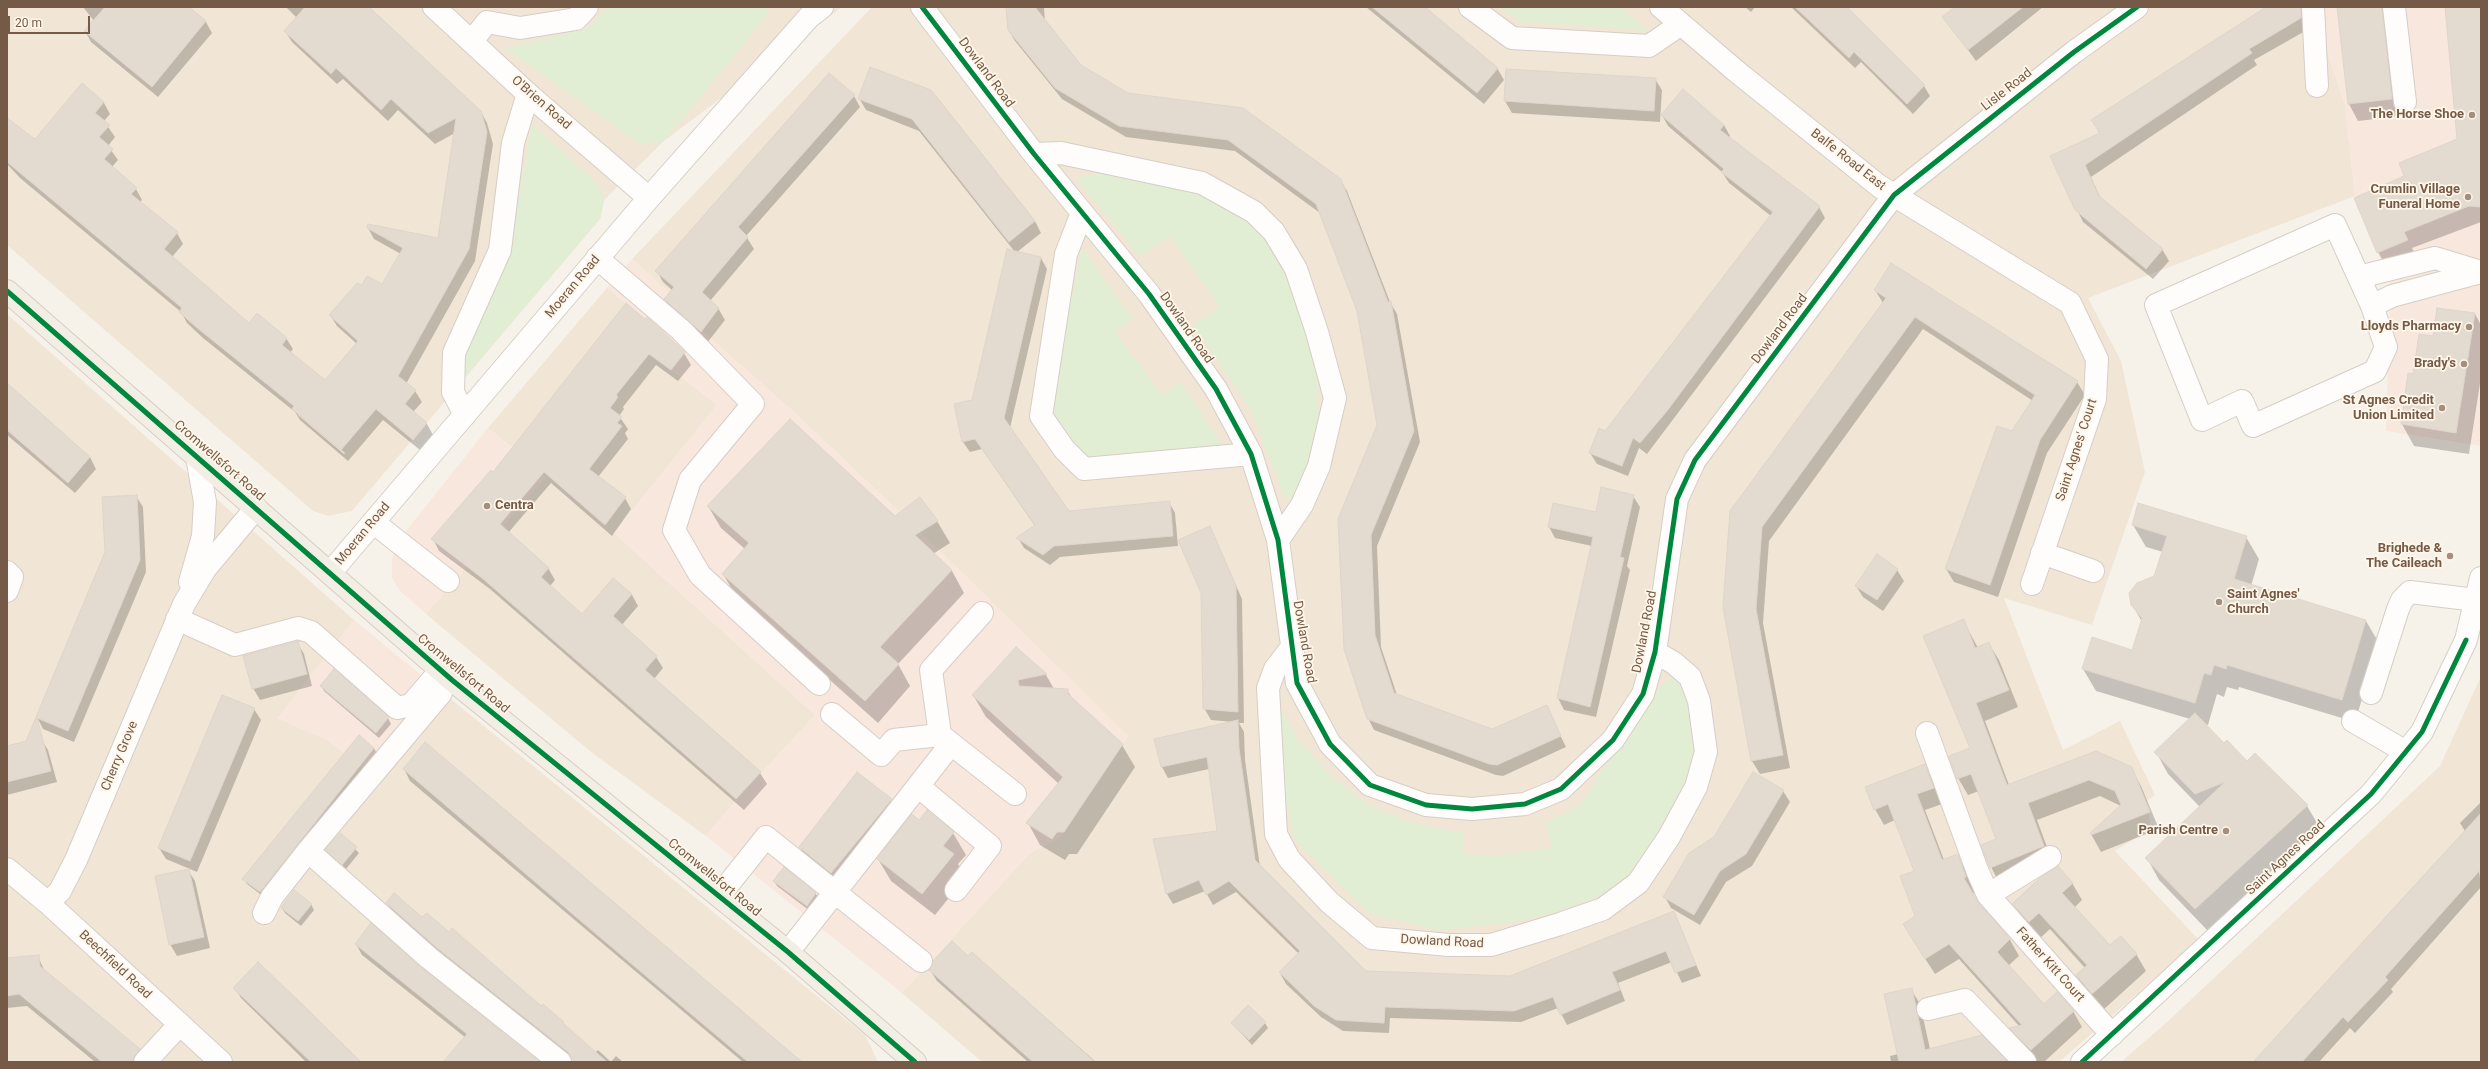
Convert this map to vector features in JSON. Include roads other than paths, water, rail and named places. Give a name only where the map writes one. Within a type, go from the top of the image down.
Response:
[{"type":"main road","name":"Cromwellsfort Road","points":[[7,291],[447,675],[788,952],[915,1062]]},
{"type":"street","name":"O'Brien Road","points":[[434,7],[528,94],[649,198]]},
{"type":"street","points":[[472,41],[487,22],[520,28],[576,19],[587,7]]},
{"type":"street","name":"Dowland Road","points":[[922,7],[1034,154],[1149,294],[1216,389],[1251,454],[1278,540],[1297,683],[1330,744],[1370,785],[1426,805],[1472,810],[1525,804],[1561,789],[1613,740],[1643,694],[1655,652],[1677,498],[1695,460],[1894,195]]},
{"type":"street","points":[[1470,7],[1512,38],[1649,46],[1681,24]]},
{"type":"street","name":"Balfe Road East","points":[[1661,7],[1736,71],[1879,186],[2070,303]]},
{"type":"street","name":"Lisle Road","points":[[1894,195],[2074,52],[2137,7]]},
{"type":"street","points":[[2313,7],[2317,86]]},
{"type":"street","points":[[2394,7],[2405,102]]},
{"type":"street","name":"Moeran Road","points":[[330,573],[597,258],[811,10]]},
{"type":"street","points":[[465,415],[453,392],[454,352],[500,250],[513,143],[528,94]]},
{"type":"street","points":[[1034,154],[1061,153],[1202,183],[1254,212],[1274,232],[1296,269],[1317,332],[1335,398],[1319,466],[1302,505],[1278,540]]},
{"type":"street","points":[[1082,213],[1066,254],[1041,416],[1064,449],[1084,469],[1251,454]]},
{"type":"street","points":[[2335,225],[2372,306],[2386,347],[2375,371],[2253,426],[2242,402],[2202,420],[2156,305],[2335,225]]},
{"type":"street","points":[[597,258],[681,330],[753,404],[690,480],[674,530],[700,575],[819,684]]},
{"type":"street","points":[[2359,277],[2435,258],[2481,272]]},
{"type":"street","points":[[2372,306],[2392,296],[2481,272]]},
{"type":"street","name":"Saint Agnes' Court","points":[[2032,584],[2095,399],[2097,359],[2070,303]]},
{"type":"street","name":"Cherry Grove","points":[[181,612],[203,536],[205,502],[198,457]]},
{"type":"street","name":"Cherry Grove","points":[[48,903],[60,891],[76,860],[181,612],[205,569],[256,508]]},
{"type":"street","points":[[373,522],[448,581]]},
{"type":"street","points":[[2042,553],[2093,571]]},
{"type":"street","points":[[7,572],[12,577],[7,591]]},
{"type":"street","name":"Saint Agnes Road","points":[[2082,1062],[2371,794],[2406,752],[2422,732],[2473,643],[2476,600],[2481,578]]},
{"type":"street","points":[[2371,693],[2398,609],[2402,600],[2410,592],[2476,600]]},
{"type":"street","points":[[181,612],[235,645],[298,628],[311,632],[397,708],[411,705],[447,675]]},
{"type":"street","points":[[788,952],[918,786],[946,740],[931,670],[982,613]]},
{"type":"street","name":"Dowland Road","points":[[1292,647],[1275,669],[1268,688],[1276,834],[1289,859],[1329,902],[1372,938],[1449,945],[1491,945],[1560,924],[1603,909],[1638,883],[1669,837],[1696,787],[1706,752],[1699,701],[1690,677],[1674,663],[1655,652]]},
{"type":"street","points":[[264,913],[272,897],[447,675]]},
{"type":"street","points":[[832,714],[880,755],[894,740],[946,740],[1015,794]]},
{"type":"street","points":[[2353,721],[2406,752]]},
{"type":"street","name":"Father Kitt Court","points":[[1927,733],[1972,856],[1988,895],[2112,1035]]},
{"type":"street","points":[[918,786],[990,846],[956,890]]},
{"type":"street","points":[[719,896],[766,837],[921,961]]},
{"type":"street","points":[[308,851],[428,958],[560,1062]]},
{"type":"street","points":[[1988,895],[2050,856]]},
{"type":"street","name":"Beechfield Road","points":[[7,869],[48,903],[221,1062]]},
{"type":"street","points":[[1928,1009],[1965,1000],[2025,1062]]},
{"type":"street","points":[[145,1062],[180,1024]]},
{"type":"place","name":"The Horse Shoe","points":[[2472,115]]},
{"type":"place","name":"Crumlin Village Funeral Home","points":[[2468,197]]},
{"type":"place","name":"Lloyds Pharmacy","points":[[2469,327]]},
{"type":"place","name":"Brady's","points":[[2464,364]]},
{"type":"place","name":"St Agnes Credit Union Limited","points":[[2442,408]]},
{"type":"place","name":"Centra","points":[[487,506]]},
{"type":"place","name":"Brighede & The Caileach","points":[[2450,556]]},
{"type":"place","name":"Saint Agnes' Church","points":[[2219,602]]},
{"type":"place","name":"Parish Centre","points":[[2226,831]]}]
